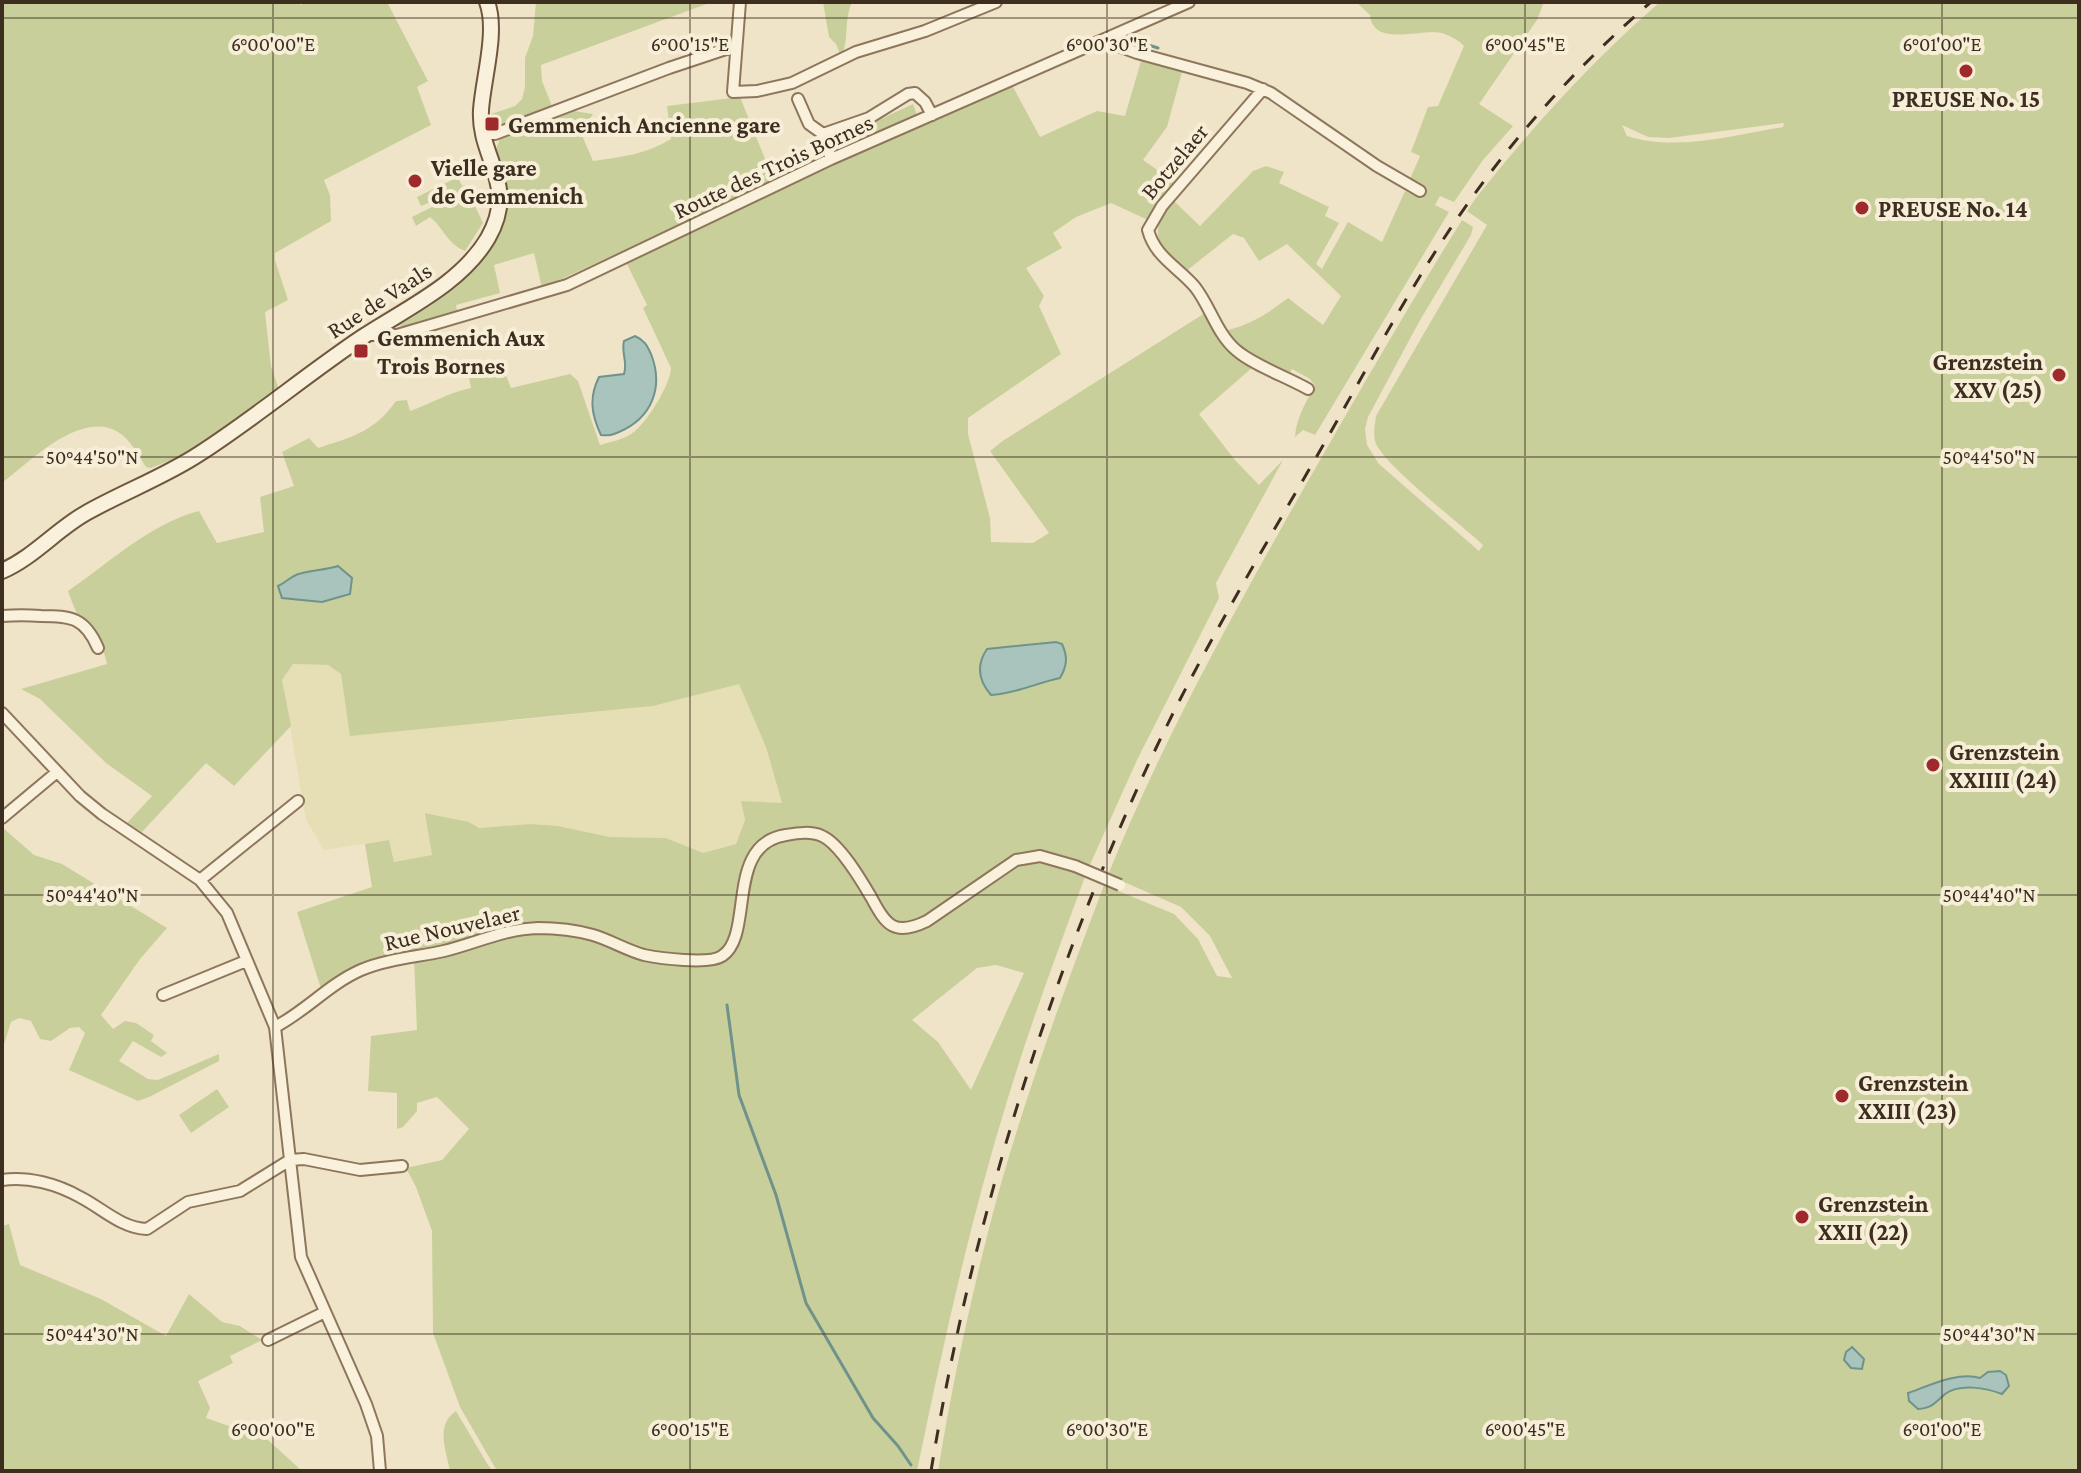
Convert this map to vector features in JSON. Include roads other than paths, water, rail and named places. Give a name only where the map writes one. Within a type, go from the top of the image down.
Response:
[{"type":"main road","name":"Rue de Vaals","points":[[2,571],[20,563],[75,520],[197,456],[365,335],[463,270],[490,234],[501,198],[481,110],[490,20],[487,2]]},
{"type":"street","points":[[740,2],[733,92],[757,91],[792,83],[856,52],[925,31],[996,2]]},
{"type":"street","name":"Route des Trois Bornes","points":[[365,335],[397,335],[567,285],[831,159],[1189,2]]},
{"type":"street","points":[[1102,40],[1263,89],[1377,166],[1420,191]]},
{"type":"street","points":[[484,134],[495,134],[657,72],[735,46]]},
{"type":"street","name":"Botzelaer","points":[[1263,89],[1162,206],[1148,230],[1151,241],[1162,257],[1193,285],[1237,352],[1308,389]]},
{"type":"street","points":[[823,134],[869,118],[908,94],[915,93],[925,102],[932,115]]},
{"type":"street","points":[[798,99],[809,124],[823,134],[831,159]]},
{"type":"street","points":[[2,616],[76,619],[98,648]]},
{"type":"street","points":[[2,713],[57,772],[102,814],[200,880],[227,913],[275,1027],[301,1257],[372,1419],[380,1471]]},
{"type":"street","points":[[2,818],[57,772]]},
{"type":"street","points":[[200,880],[298,801]]},
{"type":"street","name":"Rue Nouvelaer","points":[[275,1027],[361,970],[448,950],[502,932],[562,929],[593,935],[645,955],[703,960],[722,956],[729,948],[738,926],[749,865],[765,844],[780,836],[806,832],[824,837],[845,858],[882,918],[896,928],[905,929],[927,921],[1016,860],[1040,856],[1075,866],[1120,885]]},
{"type":"street","points":[[163,995],[246,961]]},
{"type":"street","points":[[2,1180],[32,1179],[78,1195],[126,1225],[147,1229],[188,1202],[240,1191],[290,1160],[304,1159],[360,1170],[402,1166]]},
{"type":"street","points":[[268,1340],[325,1312]]},
{"type":"water","points":[[635,336],[647,345],[655,366],[652,400],[640,419],[630,426],[612,435],[601,435],[592,406],[596,384],[599,377],[624,374],[624,341]]},
{"type":"water","points":[[338,566],[352,578],[350,594],[322,602],[282,598],[278,586],[294,576]]},
{"type":"water","points":[[1062,644],[1066,657],[1060,678],[991,695],[981,678],[980,667],[987,649]]},
{"type":"water","points":[[1852,1347],[1864,1359],[1862,1369],[1851,1368],[1844,1360],[1846,1352]]},
{"type":"water","points":[[2000,1371],[2006,1375],[2009,1386],[2002,1394],[1981,1388],[1965,1388],[1945,1394],[1927,1408],[1918,1409],[1909,1401],[1908,1393],[1934,1383],[1963,1376],[1980,1378],[1988,1372]]},
{"type":"waterway","points":[[1126,38],[1158,48]]},
{"type":"waterway","points":[[727,1005],[739,1095],[776,1195],[806,1303],[873,1418],[911,1465]]},
{"type":"railway","points":[[931,1471],[967,1289],[1016,1110],[1077,934],[1111,848],[1169,722],[1256,561],[1395,318],[1451,228],[1533,120],[1578,71],[1651,2]]},
{"type":"place","name":"PREUSE No. 15","points":[[1966,71]]},
{"type":"place","name":"Gemmenich Ancienne gare","points":[[492,124]]},
{"type":"place","name":"Vielle gare de Gemmenich","points":[[415,181]]},
{"type":"place","name":"PREUSE No. 14","points":[[1862,208]]},
{"type":"place","name":"Gemmenich Aux Trois Bornes","points":[[361,351]]},
{"type":"place","name":"Grenzstein XXV (25)","points":[[2059,375]]},
{"type":"place","name":"Grenzstein XXIIII (24)","points":[[1933,765]]},
{"type":"place","name":"Grenzstein XXIII (23)","points":[[1842,1096]]},
{"type":"place","name":"Grenzstein XXII (22)","points":[[1802,1217]]}]
